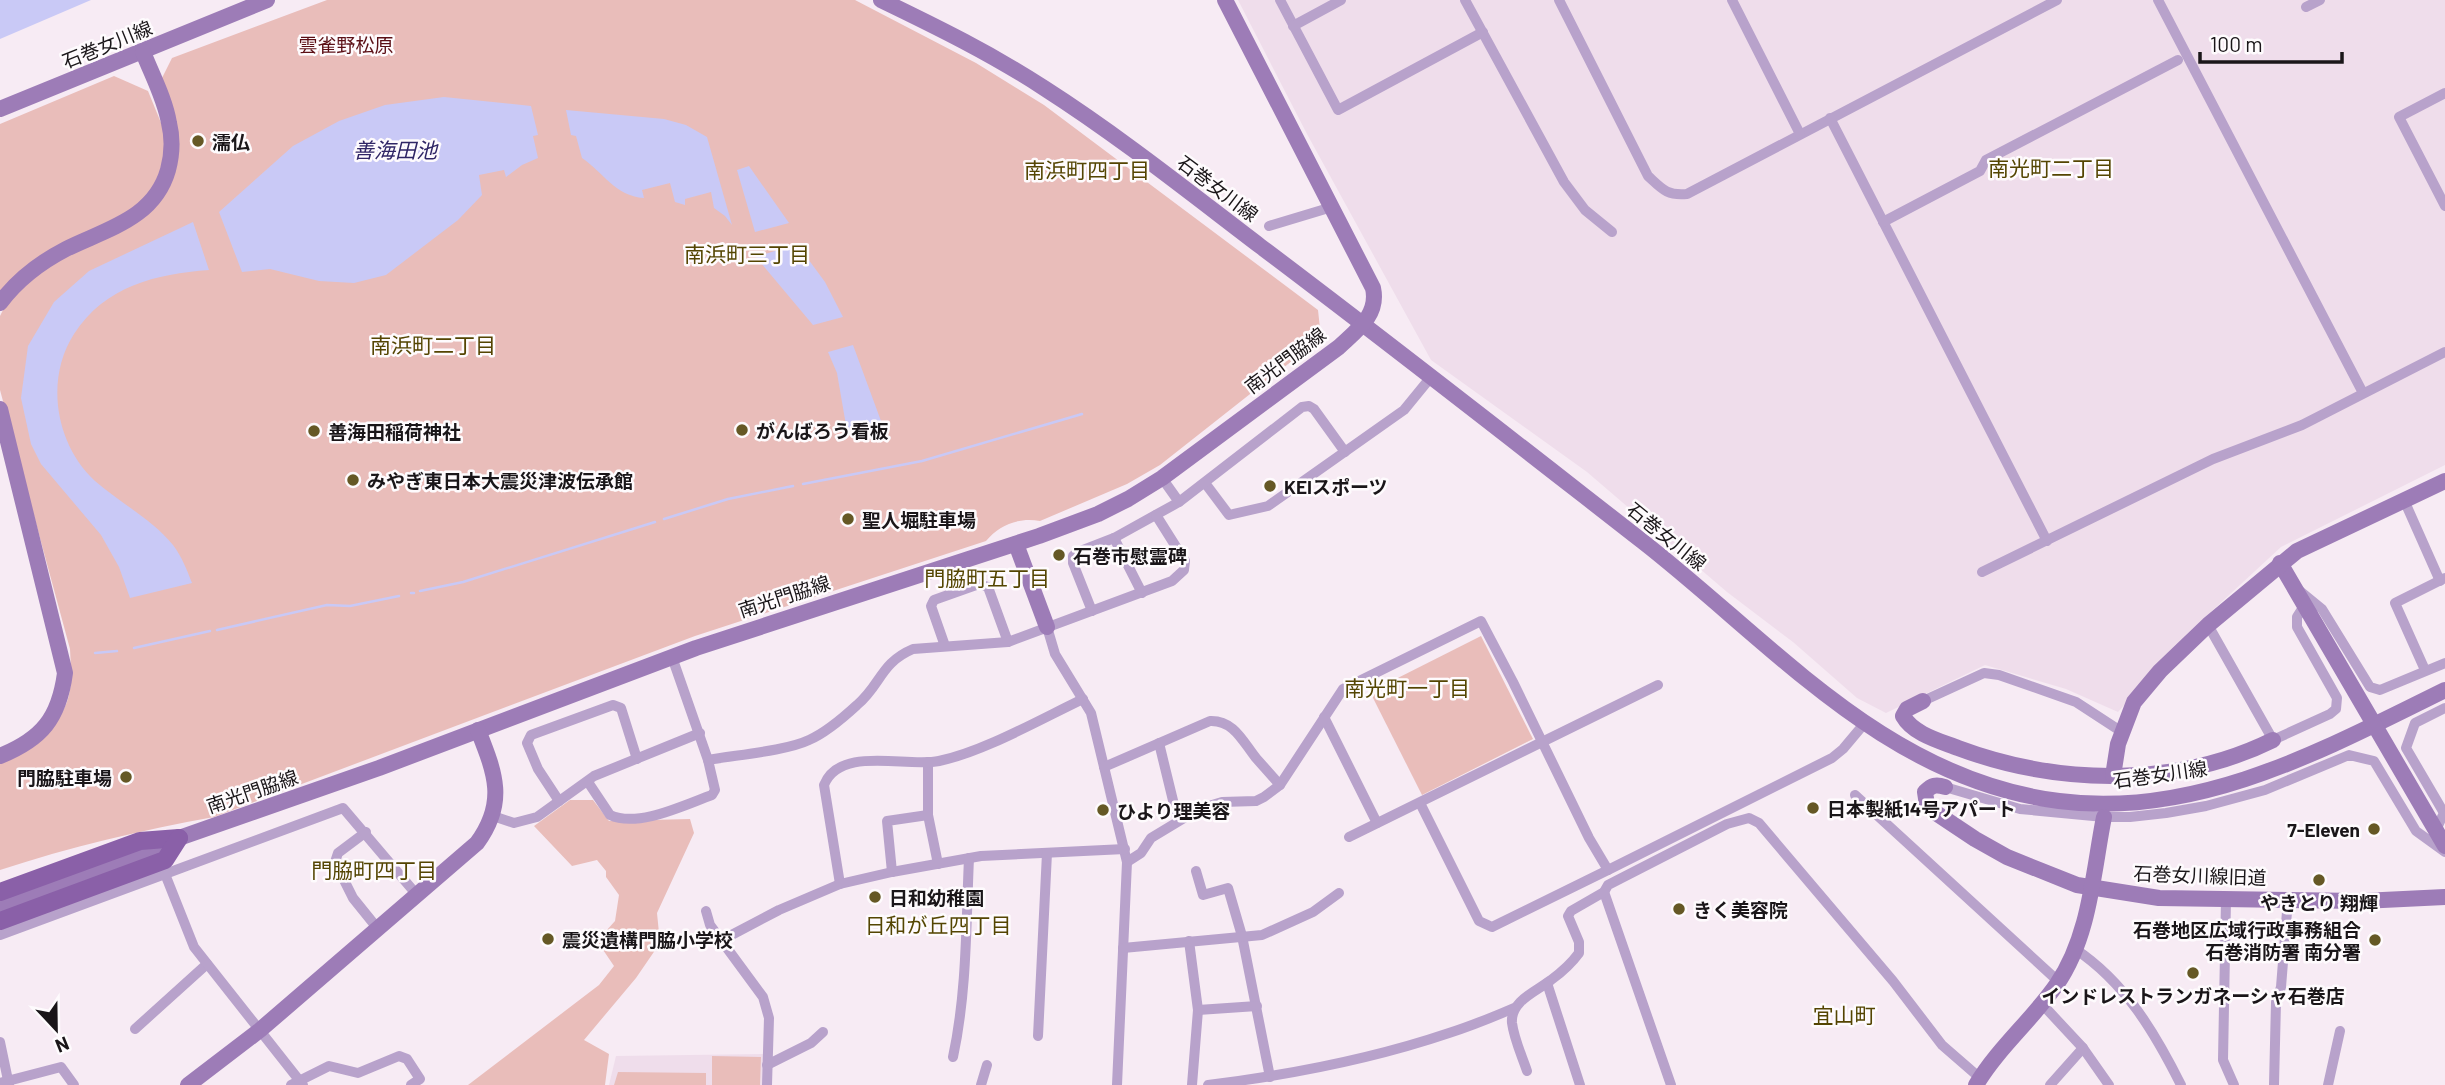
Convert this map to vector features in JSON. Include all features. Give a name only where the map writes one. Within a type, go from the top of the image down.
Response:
[{"type":"main road","points":[[0,892],[140,841],[179,838]]},
{"type":"main road","points":[[0,921],[165,860],[179,838]]},
{"type":"street","points":[[220,19],[242,0]]},
{"type":"street","name":"石巻女川線","points":[[0,109],[267,0]]},
{"type":"street","name":"石巻女川線","points":[[881,0],[992,57],[1094,121],[1364,324],[1655,551],[1864,724],[1945,769],[1977,782],[2058,801],[2091,803],[2173,798],[2214,789],[2285,765],[2445,690]]},
{"type":"street","points":[[1225,0],[1373,288],[1374,306],[1364,324]]},
{"type":"street","points":[[1280,0],[1338,110],[1483,32]]},
{"type":"street","points":[[1293,26],[1341,0]]},
{"type":"street","points":[[1465,0],[1563,182],[1585,210],[1612,232]]},
{"type":"street","points":[[1559,0],[1648,176],[1663,190],[1675,195],[1687,194],[2057,0]]},
{"type":"street","points":[[1732,0],[1800,134]]},
{"type":"street","points":[[2158,0],[2362,393]]},
{"type":"street","points":[[2306,7],[2320,0]]},
{"type":"street","points":[[0,303],[16,282],[35,267],[142,212],[163,185],[170,161],[172,139],[169,120],[143,52]]},
{"type":"street","points":[[1883,222],[1980,172],[1986,160],[2178,60]]},
{"type":"street","points":[[2445,93],[2399,117],[2445,206]]},
{"type":"street","points":[[1829,118],[2047,541]]},
{"type":"street","points":[[1269,226],[1332,207]]},
{"type":"street","name":"南光門脇線","points":[[0,906],[179,838],[379,768],[672,657],[1016,544],[1098,514],[1162,478],[1339,347],[1364,324]]},
{"type":"street","points":[[1982,572],[2213,459],[2302,425],[2445,352]]},
{"type":"street","points":[[1205,483],[1229,515],[1268,506],[1404,410],[1431,377]]},
{"type":"street","points":[[1091,611],[1073,562],[1073,556],[1077,552],[1114,538],[1179,502],[1302,407],[1309,406],[1314,409],[1345,452]]},
{"type":"street","points":[[0,409],[65,673],[58,707],[49,722],[29,741],[0,756]]},
{"type":"street","points":[[1162,478],[1179,502]]},
{"type":"street","points":[[2113,776],[2122,732],[2134,702],[2146,686],[2208,625],[2297,551],[2445,481]]},
{"type":"street","points":[[2404,500],[2442,579],[2395,603],[2425,670]]},
{"type":"street","points":[[708,760],[795,746],[810,740],[858,705],[887,664],[900,654],[913,649],[1008,642],[1172,581],[1184,570],[1185,561],[1156,515]]},
{"type":"street","points":[[1114,538],[1142,593]]},
{"type":"street","points":[[1016,544],[1055,653],[1091,713],[1125,849],[1127,862],[1117,1085]]},
{"type":"street","points":[[2280,563],[2374,725],[2424,789],[2445,790]]},
{"type":"street","points":[[945,646],[931,606],[933,600],[979,583],[988,587],[1008,642]]},
{"type":"street","points":[[2293,585],[2322,609],[2370,687],[2380,690],[2445,663]]},
{"type":"street","points":[[2122,732],[2076,702],[1999,675],[1984,673],[1907,709],[1903,716],[1921,732],[1942,742],[2023,768],[2113,776],[2175,771],[2199,766],[2252,750],[2336,709],[2337,698],[2297,627],[2297,617],[2304,606]]},
{"type":"street","points":[[1127,862],[1141,853],[1151,838],[1199,808],[1222,802],[1255,801],[1280,785],[1343,689],[1481,621],[1544,742],[1589,838],[1608,870]]},
{"type":"street","points":[[2208,625],[2273,740]]},
{"type":"street","points":[[588,782],[610,815],[616,818],[651,817],[712,795],[715,790],[708,760],[672,657]]},
{"type":"street","points":[[1349,837],[1658,685]]},
{"type":"street","points":[[840,884],[824,785],[842,765],[901,761],[937,762],[990,742],[1083,699]]},
{"type":"street","points":[[559,801],[538,769],[527,743],[531,735],[613,705],[621,708],[637,758]]},
{"type":"street","points":[[2445,708],[2415,723],[2406,748],[2424,789],[2436,830],[2445,846]]},
{"type":"street","points":[[1324,717],[1377,823]]},
{"type":"street","points":[[1104,767],[1210,720],[1219,720],[1237,733],[1280,785]]},
{"type":"street","points":[[1208,1085],[1270,1077],[1340,1063],[1448,1034],[1514,1008],[1568,966],[1579,953],[1579,942],[1568,916],[1571,911],[1604,892],[1608,886],[1832,758],[1864,724]]},
{"type":"street","points":[[188,1085],[260,1030],[470,850],[484,833],[493,816],[496,785],[494,771],[478,730]]},
{"type":"street","points":[[493,816],[514,822],[524,822],[537,817],[594,776],[700,733]]},
{"type":"street","points":[[1159,743],[1178,821]]},
{"type":"street","points":[[1945,787],[2020,809],[2104,817],[2166,813],[2206,806],[2264,790],[2349,755],[2374,761],[2416,831],[2445,852]]},
{"type":"street","points":[[928,762],[928,815],[938,864]]},
{"type":"street","name":"石巻女川線旧道","points":[[1945,787],[1937,785],[1925,792],[1927,805],[1940,818],[2007,857],[2046,874],[2092,887],[2159,898],[2362,901],[2445,897]]},
{"type":"street","points":[[1856,795],[2059,982]]},
{"type":"street","points":[[1420,803],[1479,921],[1492,927],[1608,870],[1725,819],[1749,818],[1759,823],[1893,981],[1942,1045],[1978,1082],[2059,982],[2075,949],[2092,887],[2104,817]]},
{"type":"street","points":[[0,935],[343,808],[417,895]]},
{"type":"street","points":[[892,872],[887,821],[928,815]]},
{"type":"street","points":[[366,832],[338,853],[335,862],[353,898],[378,929]]},
{"type":"street","points":[[722,940],[779,910],[840,884],[892,872],[969,858],[1125,849]]},
{"type":"street","points":[[1038,1036],[1046,853]]},
{"type":"street","points":[[953,1057],[960,1025],[964,983],[969,858]]},
{"type":"street","points":[[1196,871],[1203,895],[1228,888],[1242,936],[1270,1077]]},
{"type":"street","points":[[164,874],[191,940],[298,1083],[329,1066],[358,1073],[399,1056],[407,1059],[420,1079],[411,1085]]},
{"type":"street","points":[[1604,892],[1671,1085]]},
{"type":"street","points":[[1123,948],[1262,934],[1312,912],[1339,893]]},
{"type":"street","points":[[2226,899],[2223,1060],[2234,1085]]},
{"type":"street","points":[[2274,1085],[2276,1002],[2281,987],[2288,899]]},
{"type":"street","points":[[706,911],[710,925],[763,997],[769,1018],[767,1085]]},
{"type":"street","points":[[1189,941],[1198,1010],[1192,1085]]},
{"type":"street","points":[[2075,949],[2094,961],[2148,1023],[2181,1085]]},
{"type":"street","points":[[135,1029],[207,964]]},
{"type":"street","points":[[1547,983],[1580,1085]]},
{"type":"street","points":[[2042,1004],[2083,1048],[2109,1085]]},
{"type":"street","points":[[1198,1010],[1257,1006]]},
{"type":"street","points":[[1514,1008],[1512,1022],[1527,1071]]},
{"type":"street","points":[[767,1065],[811,1044],[823,1031]]},
{"type":"street","points":[[2328,1085],[2340,1031]]},
{"type":"street","points":[[0,1042],[6,1083],[61,1067],[74,1085]]},
{"type":"street","points":[[2051,1085],[2083,1048]]},
{"type":"street","points":[[981,1085],[986,1065]]},
{"type":"shaded area","points":[[1238,0],[2445,0],[2445,465],[2281,547],[2188,633],[2118,712],[2066,689],[1985,665],[1886,713],[1857,698],[1793,642],[1727,592],[1587,472],[1431,360],[1307,134]]},
{"type":"shaded area","points":[[763,1054],[763,1085],[609,1085],[616,1056]]},
{"type":"green space","name":"雲雀野松原","points":[[327,0],[855,0],[976,63],[1044,105],[1318,310],[1321,338],[1160,465],[1127,484],[1040,521],[1025,520],[1010,524],[986,541],[695,636],[214,817],[106,840],[0,870],[0,762],[57,719],[68,699],[71,674],[70,649],[0,390],[0,316],[8,300],[37,270],[128,224],[170,177],[159,84],[172,58]]},
{"type":"green space","points":[[114,76],[148,91],[166,135],[162,176],[153,195],[0,294],[0,124]]},
{"type":"green space","points":[[1481,636],[1533,739],[1422,795],[1370,692]]},
{"type":"green space","points":[[570,800],[593,800],[609,821],[690,819],[694,833],[657,913],[660,943],[636,978],[584,1040],[609,1054],[605,1085],[468,1085],[599,985],[614,966],[597,941],[615,921],[619,895],[606,877],[606,871],[597,860],[572,866],[534,826]]},
{"type":"green space","points":[[712,1056],[761,1057],[760,1085],[712,1085]]},
{"type":"green space","points":[[618,1072],[706,1073],[706,1085],[614,1085]]},
{"type":"water","points":[[0,0],[91,0],[0,39]]},
{"type":"water","name":"善海田池","points":[[444,97],[531,106],[538,135],[533,136],[538,158],[522,165],[506,177],[504,170],[479,175],[482,195],[458,220],[386,275],[354,283],[319,281],[270,269],[242,272],[219,212],[293,146],[339,121],[385,105]]},
{"type":"water","points":[[566,110],[664,119],[686,125],[707,137],[732,225],[714,208],[711,192],[685,199],[685,205],[675,202],[670,183],[642,190],[644,198],[617,188],[582,158],[576,136],[571,135]]},
{"type":"water","points":[[749,166],[789,223],[755,232],[737,170]]},
{"type":"water","points":[[193,222],[209,270],[151,279],[116,294],[101,304],[74,334],[59,371],[57,391],[63,430],[81,466],[95,481],[165,536],[179,554],[192,583],[130,598],[119,567],[101,535],[41,464],[31,444],[21,398],[28,346],[54,302],[89,271]]},
{"type":"water","points":[[797,244],[825,282],[843,317],[813,325],[756,257]]},
{"type":"water","points":[[853,345],[881,421],[847,431],[837,373],[828,352]]},
{"type":"waterway","points":[[803,484],[922,461],[1082,414]]},
{"type":"waterway","points":[[664,519],[728,499],[793,486]]},
{"type":"waterway","points":[[420,591],[463,582],[655,522]]},
{"type":"waterway","points":[[217,630],[327,605],[350,606],[399,596]]},
{"type":"waterway","points":[[134,648],[210,631]]},
{"type":"waterway","points":[[95,653],[117,651]]},
{"type":"place","name":"濡仏","points":[[198,141]]},
{"type":"place","name":"がんばろう看板","points":[[742,430]]},
{"type":"place","name":"善海田稲荷神社","points":[[314,431]]},
{"type":"place","name":"みやぎ東日本大震災津波伝承館","points":[[353,480]]},
{"type":"place","name":"KEIスポーツ","points":[[1270,486]]},
{"type":"place","name":"聖人堀駐車場","points":[[848,519]]},
{"type":"place","name":"石巻市慰霊碑","points":[[1059,555]]},
{"type":"place","name":"門脇駐車場","points":[[126,777]]},
{"type":"place","name":"日本製紙14号アパート","points":[[1813,808]]},
{"type":"place","name":"ひより理美容","points":[[1103,810]]},
{"type":"place","name":"7-Eleven","points":[[2374,829]]},
{"type":"place","name":"やきとり 翔輝","points":[[2319,880]]},
{"type":"place","name":"日和幼稚園","points":[[875,897]]},
{"type":"place","name":"きく美容院","points":[[1679,909]]},
{"type":"place","name":"震災遺構門脇小学校","points":[[548,939]]},
{"type":"place","name":"石巻地区広域行政事務組合 石巻消防署 南分署","points":[[2375,940]]},
{"type":"place","name":"インドレストランガネーシャ石巻店","points":[[2193,973]]},
{"type":"district","name":"南光町二丁目","points":[[2051,167]]},
{"type":"district","name":"南浜町四丁目","points":[[1087,169]]},
{"type":"district","name":"南浜町三丁目","points":[[747,253]]},
{"type":"district","name":"南浜町二丁目","points":[[433,344]]},
{"type":"district","name":"門脇町五丁目","points":[[987,577]]},
{"type":"district","name":"南光町一丁目","points":[[1407,687]]},
{"type":"district","name":"門脇町四丁目","points":[[374,869]]},
{"type":"district","name":"日和が丘四丁目","points":[[938,924]]},
{"type":"district","name":"宜山町","points":[[1844,1014]]}]
